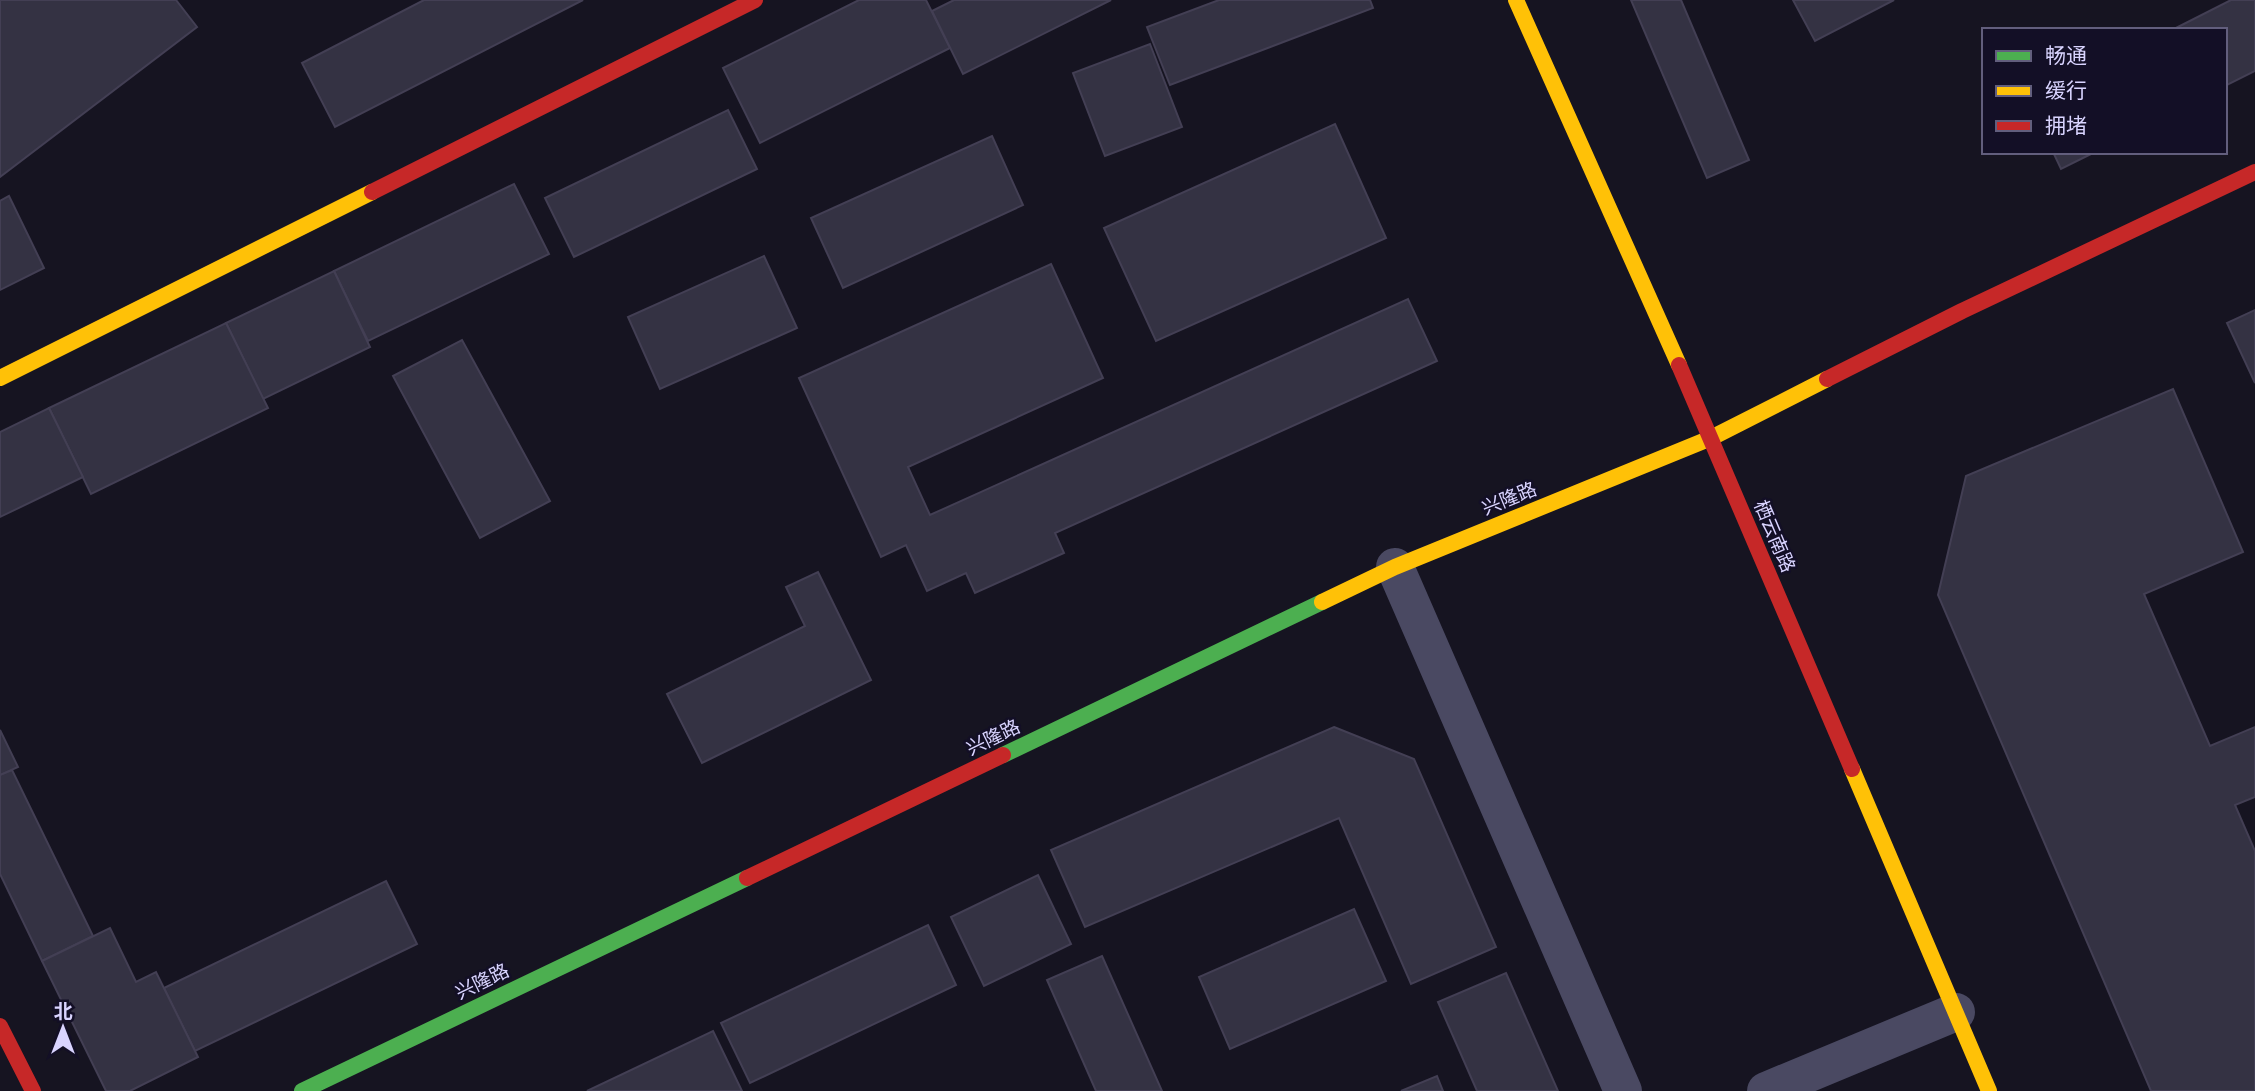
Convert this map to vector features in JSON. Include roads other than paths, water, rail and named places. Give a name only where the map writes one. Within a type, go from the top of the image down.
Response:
[{"type":"street","points":[[0,378],[755,0]]},
{"type":"street","name":"栖云南路","points":[[1516,0],[1711,438],[1989,1091]]},
{"type":"street","name":"兴隆路","points":[[302,1091],[1395,567],[1711,438],[1962,311],[2255,172]]},
{"type":"street","points":[[1395,567],[1623,1091]]},
{"type":"street","points":[[1766,1091],[1956,1012]]},
{"type":"street","points":[[0,1026],[33,1091]]}]
